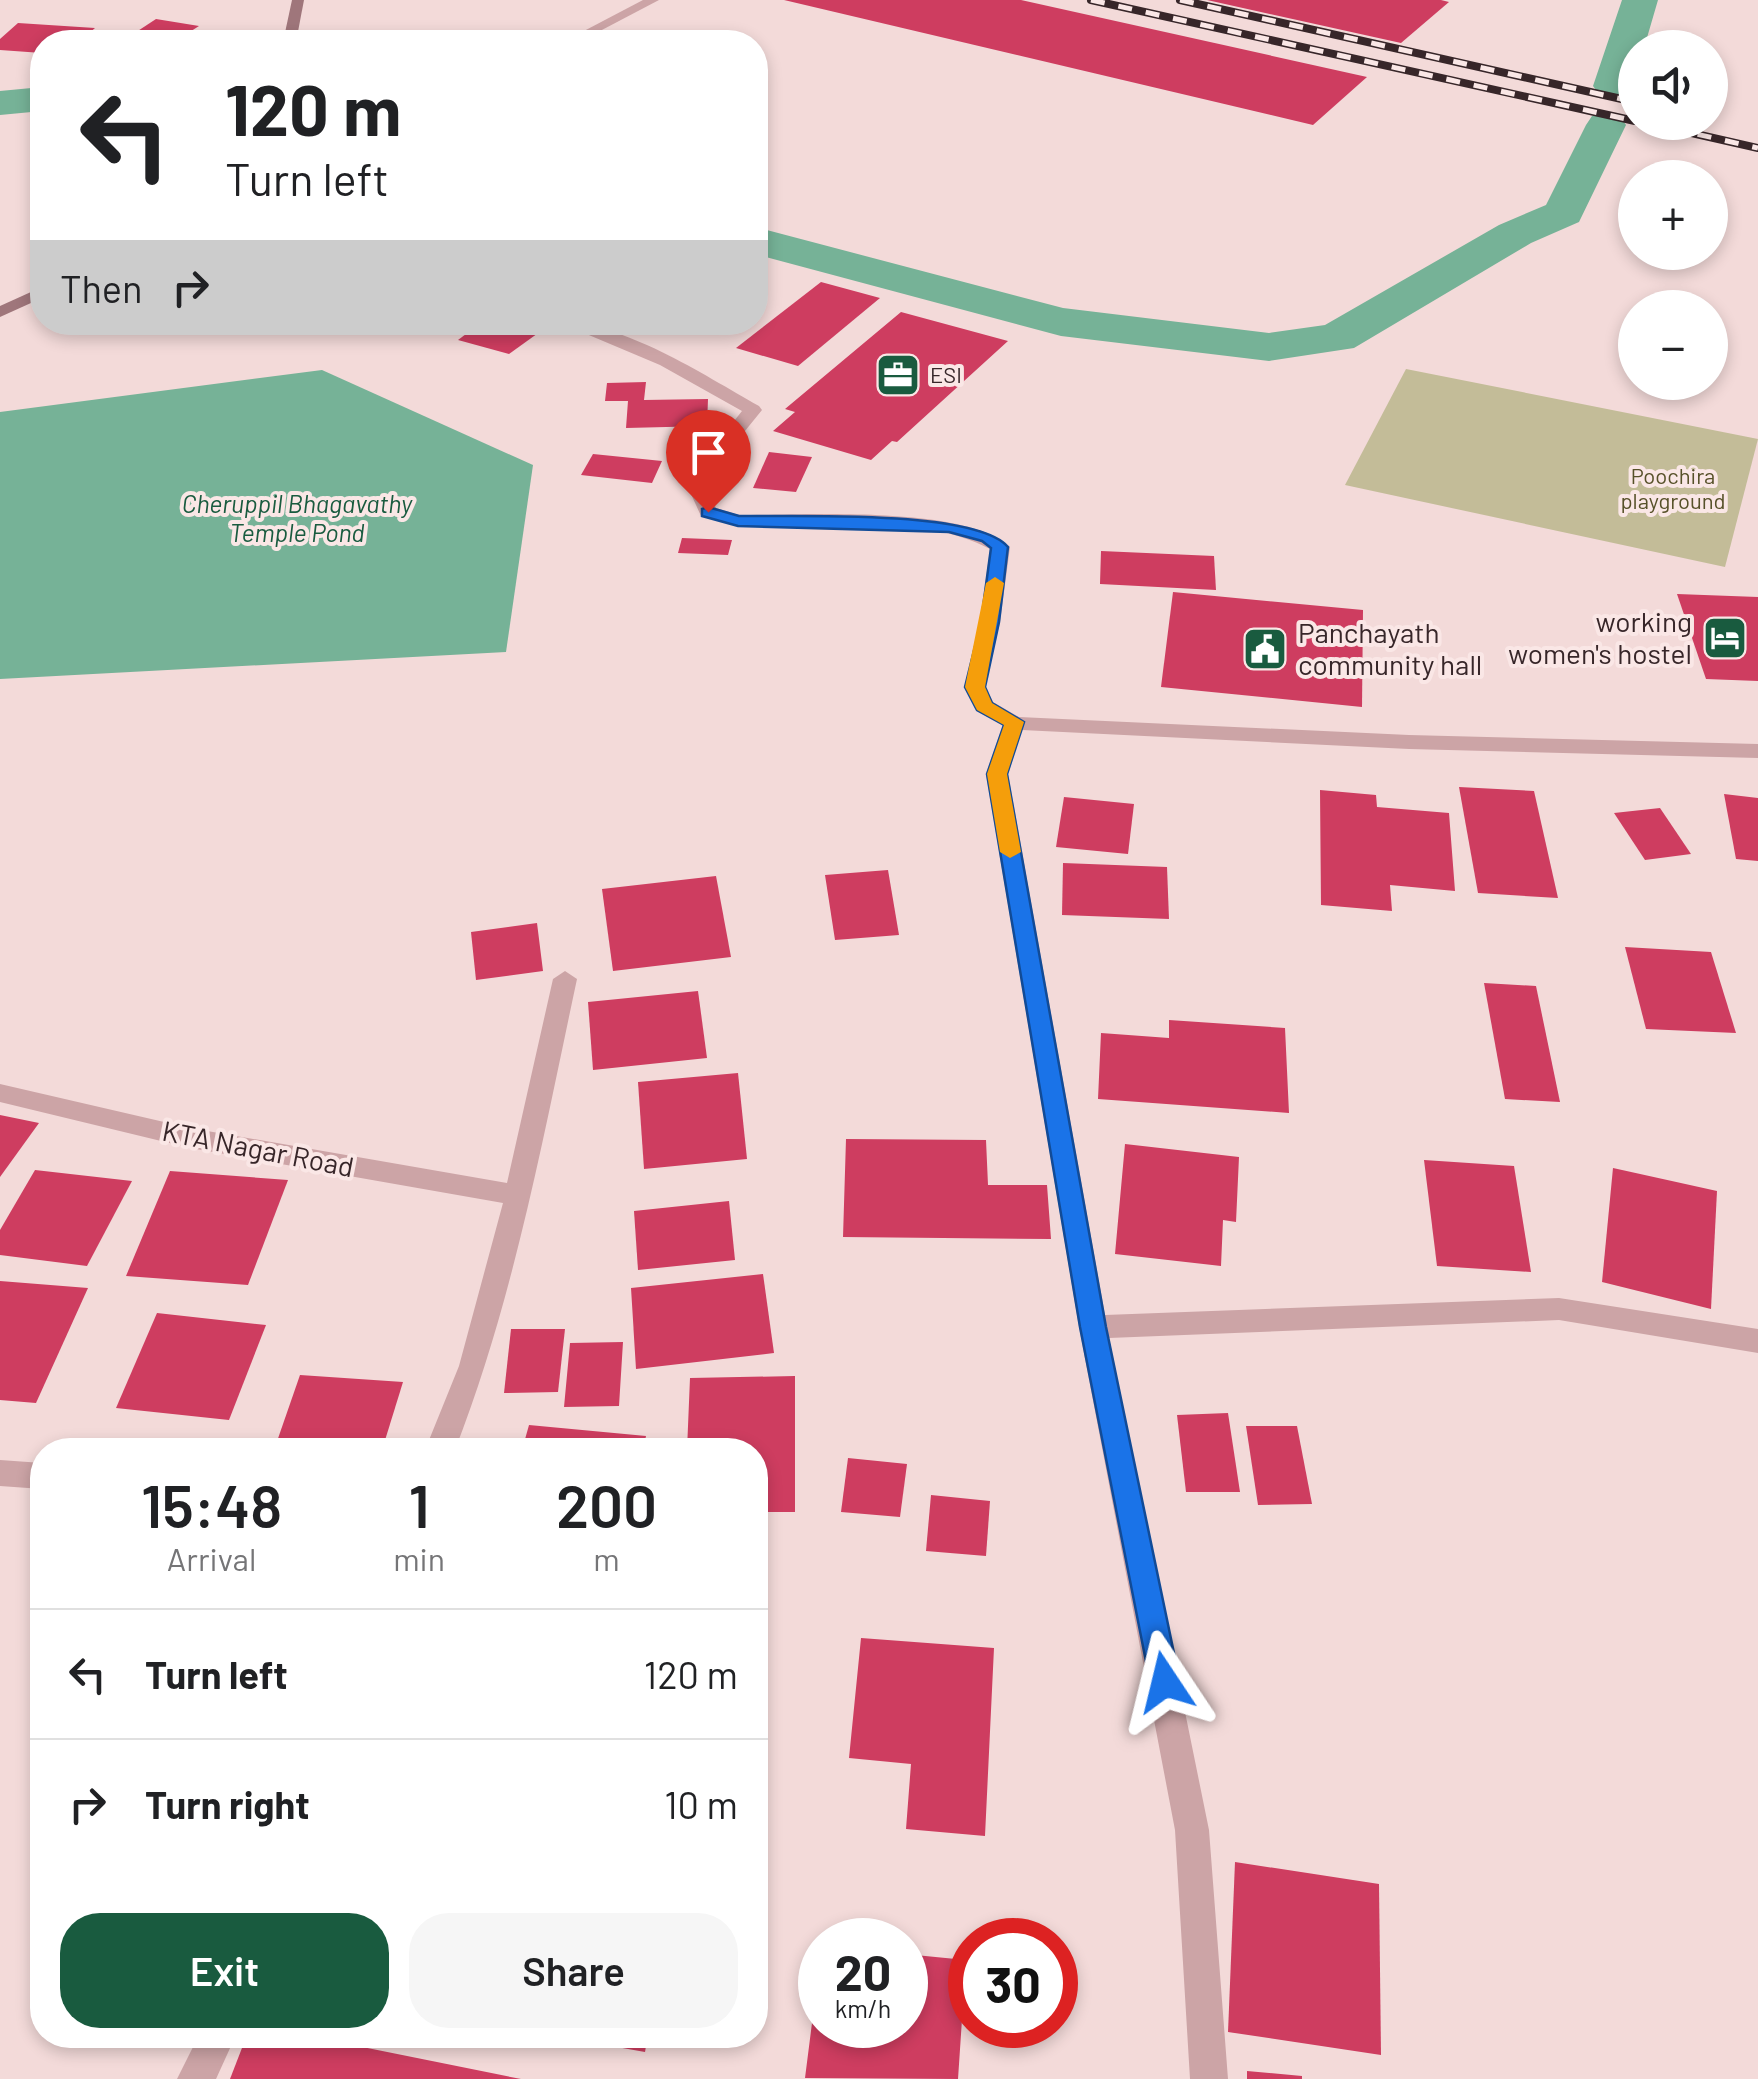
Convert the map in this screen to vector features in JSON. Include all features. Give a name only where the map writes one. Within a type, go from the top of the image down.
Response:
[{"type":"street","points":[[292,30],[298,0]]},
{"type":"street","points":[[594,30],[653,0]]},
{"type":"street","points":[[0,312],[30,298]]},
{"type":"street","points":[[599,335],[666,361],[753,410],[724,444],[700,494],[708,512],[738,521],[950,527],[988,537],[1000,547],[990,622],[975,687],[984,706],[1014,722],[1409,742],[1758,751]]},
{"type":"street","points":[[1014,722],[997,774],[1093,1327],[1192,1830],[1209,2079]]},
{"type":"street","points":[[445,1438],[474,1366],[518,1195],[565,979]]},
{"type":"street","name":"KTA Nagar Road","points":[[0,1093],[190,1138],[518,1195]]},
{"type":"street","points":[[1093,1327],[1559,1309],[1758,1341]]},
{"type":"street","points":[[0,1473],[30,1475]]},
{"type":"street","points":[[196,2079],[212,2048]]},
{"type":"green space","name":"Poochira playground","points":[[1406,369],[1758,439],[1725,567],[1345,485]]},
{"type":"water","name":"Cheruppil Bhagavathy Temple Pond","points":[[322,370],[533,465],[506,652],[0,679],[0,412]]},
{"type":"building","points":[[784,0],[1021,0],[1367,77],[1313,125]]},
{"type":"building","points":[[1207,0],[1441,0],[1449,2],[1401,43]]},
{"type":"building","points":[[156,19],[199,26],[193,30],[139,30]]},
{"type":"building","points":[[18,23],[95,28],[30,30],[30,52],[0,50],[0,39]]},
{"type":"building","points":[[821,282],[880,298],[798,366],[736,348],[753,335],[768,335],[768,323]]},
{"type":"building","name":"ESI","points":[[901,312],[1008,341],[897,442],[892,441],[871,460],[773,431],[795,412],[785,409]]},
{"type":"building","points":[[465,335],[535,335],[509,354],[458,340]]},
{"type":"building","points":[[646,382],[644,400],[708,399],[707,426],[626,428],[628,401],[605,401],[607,383]]},
{"type":"building","points":[[769,452],[812,457],[796,492],[753,488]]},
{"type":"building","points":[[593,454],[662,461],[652,483],[581,475]]},
{"type":"building","points":[[682,538],[732,540],[728,555],[678,553]]},
{"type":"building","points":[[1101,551],[1214,556],[1216,590],[1100,584]]},
{"type":"building","name":"Panchayath community hall","points":[[1173,592],[1363,610],[1362,707],[1161,687]]},
{"type":"building","name":"working women's hostel","points":[[1677,594],[1758,597],[1758,681],[1706,679]]},
{"type":"building","points":[[1459,787],[1534,791],[1558,898],[1478,893]]},
{"type":"building","points":[[1320,790],[1376,795],[1377,807],[1449,813],[1455,891],[1390,885],[1392,911],[1321,905]]},
{"type":"building","points":[[1724,794],[1758,798],[1758,861],[1736,859]]},
{"type":"building","points":[[1064,797],[1134,804],[1128,854],[1056,847]]},
{"type":"building","points":[[1660,808],[1691,854],[1645,860],[1614,813]]},
{"type":"building","points":[[1063,863],[1167,867],[1169,919],[1062,915]]},
{"type":"building","points":[[888,870],[899,935],[835,940],[825,875]]},
{"type":"building","points":[[716,876],[731,957],[613,971],[602,889]]},
{"type":"building","points":[[537,923],[543,971],[476,980],[471,932]]},
{"type":"building","points":[[1625,947],[1711,952],[1736,1033],[1646,1029]]},
{"type":"building","points":[[1484,983],[1536,986],[1560,1102],[1505,1099]]},
{"type":"building","points":[[698,991],[707,1058],[593,1070],[588,1002]]},
{"type":"building","points":[[1169,1020],[1285,1028],[1289,1113],[1098,1099],[1101,1033],[1169,1038]]},
{"type":"building","points":[[738,1073],[747,1159],[644,1169],[638,1082]]},
{"type":"building","points":[[0,1115],[39,1123],[0,1177]]},
{"type":"building","points":[[846,1139],[986,1140],[988,1185],[1047,1185],[1051,1239],[843,1237]]},
{"type":"building","points":[[1125,1144],[1239,1157],[1236,1222],[1223,1220],[1221,1266],[1115,1254]]},
{"type":"building","points":[[1424,1160],[1514,1166],[1531,1272],[1437,1266]]},
{"type":"building","points":[[1613,1168],[1717,1191],[1711,1309],[1602,1282]]},
{"type":"building","points":[[35,1170],[132,1181],[87,1266],[0,1255],[0,1230]]},
{"type":"building","points":[[170,1171],[288,1180],[248,1285],[126,1276]]},
{"type":"building","points":[[729,1201],[735,1260],[638,1270],[634,1211]]},
{"type":"building","points":[[763,1274],[774,1353],[636,1369],[631,1288]]},
{"type":"building","points":[[0,1281],[88,1288],[36,1403],[0,1400]]},
{"type":"building","points":[[157,1313],[266,1325],[229,1420],[116,1408]]},
{"type":"building","points":[[511,1329],[565,1329],[558,1392],[504,1393]]},
{"type":"building","points":[[623,1342],[619,1406],[564,1407],[570,1343]]},
{"type":"building","points":[[300,1375],[403,1382],[386,1438],[278,1438]]},
{"type":"building","points":[[795,1376],[795,1512],[768,1512],[768,1438],[688,1438],[690,1378]]},
{"type":"building","points":[[1228,1413],[1240,1492],[1186,1492],[1177,1415]]},
{"type":"building","points":[[529,1425],[646,1436],[646,1438],[525,1438]]},
{"type":"building","points":[[1246,1426],[1297,1426],[1312,1504],[1258,1505]]},
{"type":"building","points":[[848,1458],[907,1464],[900,1517],[841,1512]]},
{"type":"building","points":[[931,1495],[990,1501],[986,1556],[926,1551]]},
{"type":"building","points":[[861,1638],[994,1648],[985,1836],[906,1829],[911,1764],[849,1758]]},
{"type":"building","points":[[1235,1862],[1379,1884],[1381,2055],[1228,2032]]},
{"type":"building","points":[[928,1956],[948,1958],[948,2048],[960,2048],[958,2079],[805,2078],[809,2048],[928,2048]]},
{"type":"building","points":[[242,2048],[367,2048],[521,2079],[230,2079]]},
{"type":"building","points":[[1247,2071],[1302,2076],[1302,2079],[1247,2079]]},
{"type":"waterway","points":[[1613,86],[1640,0]]},
{"type":"waterway","points":[[0,103],[30,100]]},
{"type":"waterway","points":[[768,243],[1061,322],[1269,347],[1337,338],[1515,234],[1564,213],[1606,125]]},
{"type":"railway","points":[[1091,0],[1618,117]]},
{"type":"railway","points":[[1180,0],[1618,98]]},
{"type":"railway","points":[[1723,140],[1758,148]]},
{"type":"slow traffic","points":[[995,583],[975,687],[984,706],[1014,722],[997,774],[1010,852]]},
{"type":"place","name":"ESI","points":[[898,375]]},
{"type":"place","name":"working women's hostel","points":[[1725,638]]},
{"type":"place","name":"Panchayath community hall","points":[[1265,649]]},
{"type":"route","points":[[708,512],[738,521],[950,527],[988,537],[1000,547],[990,622],[975,687],[984,706],[1014,722],[997,774],[1093,1327],[1165,1682]]}]
